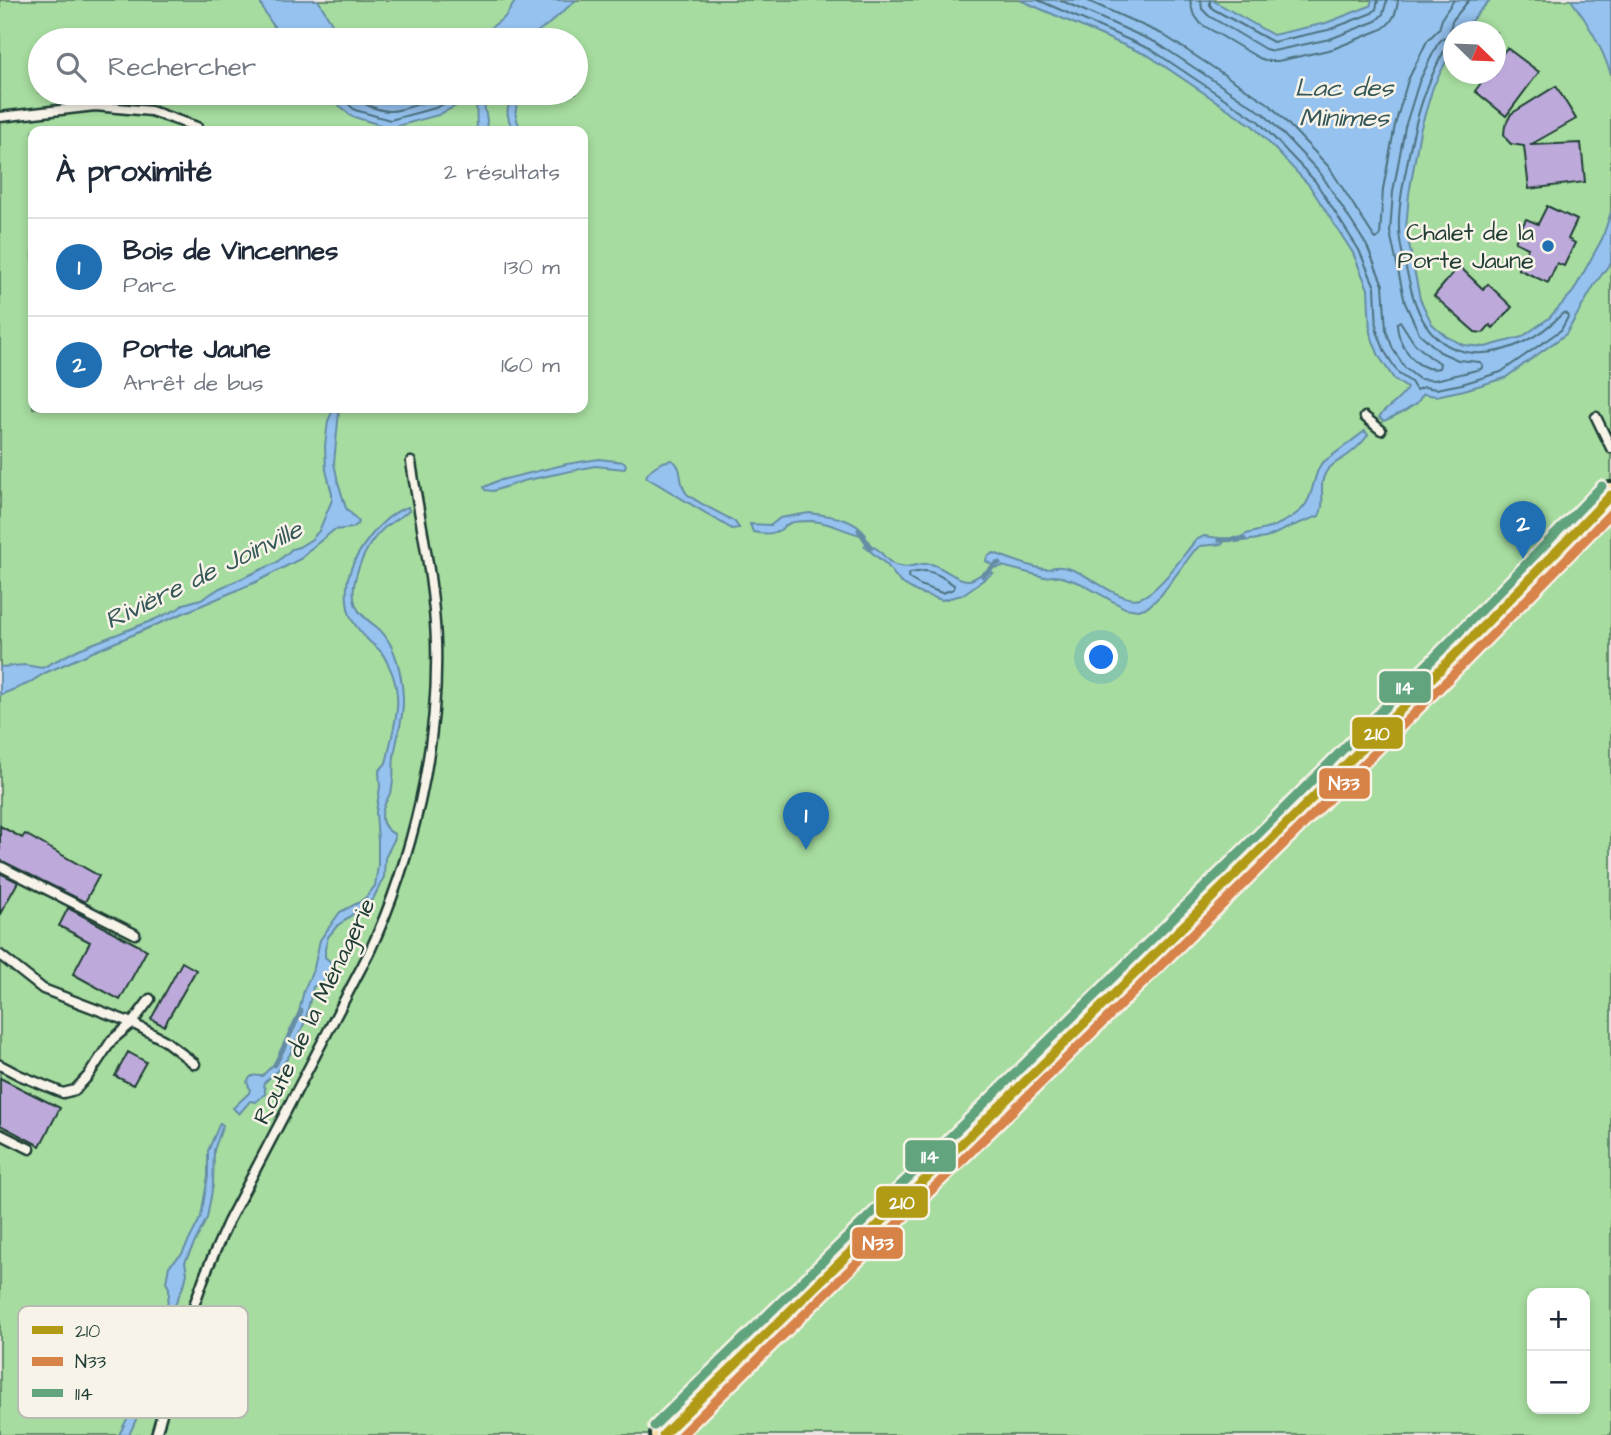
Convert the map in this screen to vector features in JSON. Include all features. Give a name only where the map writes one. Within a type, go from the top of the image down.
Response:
[{"type":"main road","points":[[663,1435],[1243,867],[1463,648],[1611,495]]},
{"type":"lane","points":[[0,117],[95,106],[151,111],[194,126]]},
{"type":"lane","points":[[1366,418],[1381,430]]},
{"type":"lane","points":[[1596,418],[1611,448]]},
{"type":"lane","name":"Route de la Ménagerie","points":[[194,1306],[228,1222],[369,953],[382,924],[415,822],[431,731],[436,686],[436,641],[426,547],[411,462]]},
{"type":"lane","points":[[0,866],[135,934]]},
{"type":"lane","points":[[0,956],[43,989],[132,1023],[164,1040],[195,1064]]},
{"type":"lane","points":[[0,1065],[63,1093],[75,1090],[88,1076],[112,1040],[132,1023],[150,999]]},
{"type":"lane","points":[[0,1133],[30,1149]]},
{"type":"lane","name":"Route de la Ménagerie","points":[[156,1435],[161,1418]]},
{"type":"green space","points":[[0,0],[1611,0],[1611,1435],[0,1435]]},
{"type":"water","points":[[259,0],[318,0],[335,28],[275,28]]},
{"type":"water","points":[[516,0],[576,0],[543,28],[490,28],[505,17]]},
{"type":"water","name":"Lac des Minimes","points":[[1020,0],[1212,0],[1273,35],[1326,23],[1370,6],[1372,0],[1490,0],[1471,21],[1443,21],[1443,68],[1433,87],[1420,131],[1406,229],[1420,299],[1432,324],[1447,337],[1463,345],[1485,347],[1522,337],[1549,318],[1573,292],[1602,239],[1611,212],[1611,262],[1566,334],[1505,378],[1436,396],[1423,394],[1417,403],[1384,421],[1379,417],[1407,388],[1394,379],[1379,356],[1370,333],[1368,289],[1353,253],[1309,185],[1253,126],[1149,56]]},
{"type":"water","points":[[1571,0],[1611,0],[1611,74],[1594,36]]},
{"type":"water","points":[[339,105],[458,105],[438,115],[397,126],[384,126],[351,116]]},
{"type":"water","points":[[476,105],[484,105],[486,126],[477,126]]},
{"type":"water","points":[[509,105],[517,105],[520,126],[511,126]]},
{"type":"water","points":[[332,413],[339,413],[334,463],[346,508],[358,524],[352,528],[334,530],[302,558],[256,582],[0,695],[0,667],[25,665],[42,668],[79,649],[204,598],[276,563],[292,549],[312,539],[319,531],[332,500],[326,470],[328,421]]},
{"type":"water","points":[[1365,431],[1368,435],[1362,443],[1331,467],[1323,477],[1319,516],[1266,538],[1236,542],[1247,534],[1280,524],[1301,510],[1308,500],[1321,464]]},
{"type":"water","points":[[599,459],[624,462],[626,465],[624,469],[595,466],[523,481],[493,491],[485,490],[484,487],[497,481]]},
{"type":"water","points":[[672,460],[678,467],[687,494],[735,522],[739,528],[732,529],[646,477],[656,466]]},
{"type":"water","points":[[408,507],[409,511],[383,529],[370,544],[354,587],[358,610],[390,643],[401,680],[402,713],[394,756],[393,784],[382,814],[384,825],[395,838],[385,858],[384,877],[373,899],[337,926],[328,937],[325,957],[333,964],[333,968],[326,978],[313,987],[305,1022],[290,1054],[283,1065],[264,1083],[265,1094],[256,1102],[250,1101],[239,1114],[233,1108],[249,1093],[247,1082],[250,1077],[262,1076],[280,1058],[296,1025],[320,940],[340,912],[358,903],[375,886],[378,866],[376,812],[380,787],[379,771],[386,763],[388,755],[397,697],[393,676],[384,656],[361,633],[351,618],[347,587],[351,568],[363,546],[389,518]]},
{"type":"water","points":[[809,513],[848,521],[866,535],[812,521],[792,522],[777,531],[767,533],[753,532],[750,524],[771,525],[780,518]]},
{"type":"water","points":[[1204,536],[1226,539],[1222,544],[1200,546],[1161,595],[1148,607],[1138,610],[1125,608],[1080,583],[1062,577],[1044,577],[1002,566],[997,568],[986,561],[993,553],[1038,568],[1066,568],[1133,599],[1148,594],[1155,588],[1196,540]]},
{"type":"water","points":[[867,544],[898,566],[931,564],[957,578],[967,580],[986,571],[993,573],[962,595],[942,600],[917,592],[900,582],[887,565],[864,546]]},
{"type":"water","points":[[220,1123],[223,1125],[214,1150],[213,1185],[207,1218],[185,1262],[185,1282],[174,1306],[167,1306],[169,1266],[182,1254],[201,1217],[208,1176],[208,1151]]},
{"type":"water","points":[[128,1418],[137,1418],[129,1435],[119,1435]]},
{"type":"building","points":[[1506,49],[1539,72],[1506,116],[1475,91],[1480,84],[1506,84]]},
{"type":"building","points":[[1556,86],[1576,119],[1530,145],[1581,143],[1585,182],[1529,189],[1524,146],[1511,144],[1507,140],[1504,134],[1505,126],[1511,114]]},
{"type":"building","name":"Chalet de la Porte Jaune","points":[[1547,206],[1577,220],[1568,239],[1575,243],[1564,266],[1557,263],[1548,283],[1518,269],[1528,248],[1515,242],[1526,219],[1538,224]]},
{"type":"building","points":[[1459,266],[1483,289],[1488,284],[1512,307],[1493,328],[1490,325],[1483,333],[1475,332],[1434,296]]},
{"type":"building","points":[[0,826],[22,838],[25,834],[99,876],[85,902],[0,860]]},
{"type":"building","points":[[0,873],[18,882],[0,914]]},
{"type":"building","points":[[68,908],[147,950],[120,1000],[73,974],[90,942],[59,926]]},
{"type":"building","points":[[182,962],[196,970],[164,1026],[151,1019]]},
{"type":"building","points":[[128,1052],[146,1062],[133,1085],[115,1076]]},
{"type":"building","points":[[0,1078],[60,1108],[40,1146],[0,1125]]},
{"type":"waterway","points":[[859,530],[871,548]]},
{"type":"waterway","points":[[1219,540],[1244,539]]},
{"type":"waterway","points":[[983,576],[999,563]]},
{"type":"waterway","points":[[275,1065],[301,1011]]},
{"type":"transit line","name":"114","points":[[654,1426],[1250,842],[1602,486]]},
{"type":"transit line","name":"210","points":[[663,1435],[1259,851],[1611,495]]},
{"type":"transit line","name":"N33","points":[[681,1435],[1265,862],[1611,513]]},
{"type":"place","name":"Chalet de la Porte Jaune","points":[[1548,246]]},
{"type":"place","name":"Porte Jaune","points":[[1523,559]]},
{"type":"place","name":"Bois de Vincennes","points":[[806,850]]},
{"type":"water label","name":"Rivière de Joinville","points":[[203,574]]}]
